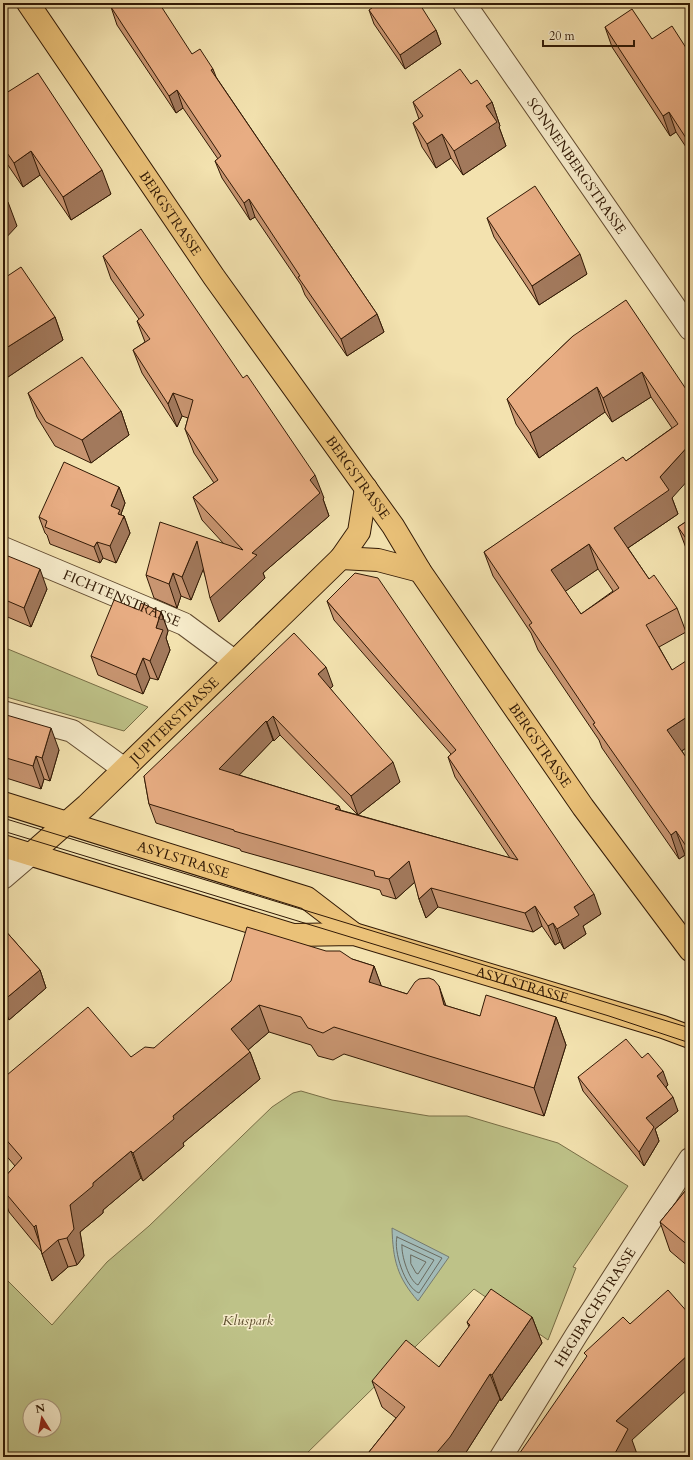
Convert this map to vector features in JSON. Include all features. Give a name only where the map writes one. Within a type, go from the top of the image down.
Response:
[{"type":"main road","name":"BERGSTRASSE","points":[[28,3],[214,277],[393,526],[420,571],[582,807],[690,950]]},
{"type":"main road","name":"JUPITERSTRASSE","points":[[31,854],[68,823],[124,770],[341,558],[359,532],[366,488]]},
{"type":"main road","points":[[341,558],[378,560],[420,571]]},
{"type":"main road","name":"ASYLSTRASSE","points":[[3,804],[307,898],[354,934]]},
{"type":"main road","name":"ASYLSTRASSE","points":[[3,846],[293,935],[354,934],[663,1027],[690,1037]]},
{"type":"street","name":"SONNENBERGSTRASSE","points":[[464,3],[690,329]]},
{"type":"street","name":"FICHTENSTRASSE","points":[[3,548],[184,624],[234,661]]},
{"type":"street","points":[[3,712],[72,731],[124,770]]},
{"type":"street","name":"JUPITERSTRASSE","points":[[3,878],[31,854]]},
{"type":"street","name":"HEGIBACHSTRASSE","points":[[501,1457],[577,1334],[690,1159]]},
{"type":"green space","points":[[3,647],[148,707],[124,731],[3,696]]},
{"type":"green space","name":"Kluspark","points":[[301,1091],[332,1100],[429,1116],[467,1116],[558,1143],[628,1186],[573,1267],[576,1268],[548,1340],[474,1289],[303,1457],[3,1457],[3,1276],[52,1325],[107,1262],[149,1226],[272,1107],[293,1093]]},
{"type":"water","points":[[392,1228],[449,1257],[418,1301],[405,1284],[398,1268],[395,1259]]},
{"type":"building","points":[[117,3],[159,3],[192,54],[200,49],[213,69],[211,70],[377,314],[341,339],[298,277],[300,276],[249,199],[244,203],[215,161],[221,156],[177,90],[169,96],[111,7]]},
{"type":"building","points":[[379,3],[419,3],[436,30],[400,55],[369,10]]},
{"type":"building","points":[[632,9],[652,39],[672,26],[690,54],[690,135],[686,138],[669,112],[663,116],[605,27]]},
{"type":"building","points":[[460,69],[471,84],[477,80],[492,102],[486,106],[497,122],[454,151],[442,134],[427,144],[413,123],[423,116],[413,102]]},
{"type":"building","points":[[38,73],[102,170],[63,197],[31,151],[14,163],[3,147],[3,95]]},
{"type":"building","points":[[535,186],[580,254],[532,286],[487,218]]},
{"type":"building","points":[[3,197],[8,202],[3,208]]},
{"type":"building","points":[[141,229],[243,378],[247,375],[315,475],[310,480],[320,493],[252,553],[257,555],[210,598],[197,541],[182,577],[173,573],[169,584],[146,575],[160,522],[243,550],[193,497],[218,480],[185,429],[193,400],[173,393],[168,404],[133,350],[150,339],[137,321],[144,315],[103,256]]},
{"type":"building","points":[[21,267],[55,317],[3,350],[3,279]]},
{"type":"building","points":[[626,300],[690,395],[690,444],[660,477],[669,490],[614,528],[649,579],[654,575],[677,608],[646,625],[672,670],[686,661],[690,667],[690,715],[667,730],[690,763],[690,852],[676,831],[671,835],[593,724],[595,723],[529,625],[532,623],[484,552],[623,457],[626,461],[678,424],[642,372],[603,398],[597,387],[530,433],[507,399],[573,336]],"holes":[[[589,544],[619,588],[581,614],[551,570]]]},
{"type":"building","points":[[82,357],[121,411],[82,440],[46,422],[28,393]]},
{"type":"building","points":[[64,462],[119,487],[111,506],[120,510],[118,514],[124,516],[110,546],[97,542],[94,547],[45,527],[47,521],[39,517]]},
{"type":"building","points":[[690,519],[690,544],[678,527]]},
{"type":"building","points":[[3,554],[40,569],[24,608],[3,599]]},
{"type":"building","points":[[355,573],[378,578],[594,894],[574,907],[579,915],[557,929],[553,923],[548,926],[535,906],[525,913],[431,888],[419,899],[409,861],[389,879],[375,876],[374,871],[234,831],[149,804],[144,776],[294,633],[326,667],[318,674],[393,762],[351,796],[273,716],[267,722],[266,721],[219,769],[339,806],[335,809],[518,860],[448,757],[456,750],[327,601]]},
{"type":"building","points":[[114,600],[139,610],[141,603],[161,612],[156,628],[163,630],[150,661],[143,658],[136,675],[91,656]]},
{"type":"building","points":[[3,714],[51,728],[42,758],[36,756],[33,766],[3,757]]},
{"type":"building","points":[[247,927],[326,951],[340,951],[352,959],[374,966],[369,982],[407,994],[415,982],[419,979],[429,978],[434,980],[439,986],[444,1005],[480,1016],[486,995],[556,1017],[534,1088],[334,1027],[323,1033],[308,1028],[301,1017],[259,1005],[231,1029],[250,1052],[173,1116],[174,1119],[133,1153],[131,1151],[93,1183],[93,1186],[70,1205],[74,1229],[67,1238],[58,1240],[42,1254],[36,1225],[34,1227],[3,1190],[3,1179],[22,1158],[3,1136],[3,1071],[7,1075],[88,1007],[131,1057],[145,1047],[154,1048],[231,981]]},
{"type":"building","points":[[3,928],[40,970],[3,1001]]},
{"type":"building","points":[[626,1039],[642,1058],[648,1053],[663,1071],[657,1076],[673,1097],[646,1118],[654,1127],[639,1152],[578,1077]]},
{"type":"building","points":[[690,1185],[690,1247],[660,1222]]},
{"type":"building","points":[[491,1289],[532,1317],[492,1375],[490,1374],[450,1437],[433,1457],[365,1457],[405,1407],[372,1381],[406,1340],[439,1367],[470,1325],[467,1322]]},
{"type":"building","points":[[668,1290],[690,1315],[690,1353],[616,1421],[628,1429],[613,1457],[517,1457],[587,1356],[584,1353],[623,1317],[630,1324]]},
{"type":"tram line","points":[[3,818],[690,1028]]},
{"type":"tram line","points":[[3,831],[609,1016],[690,1043]]}]
